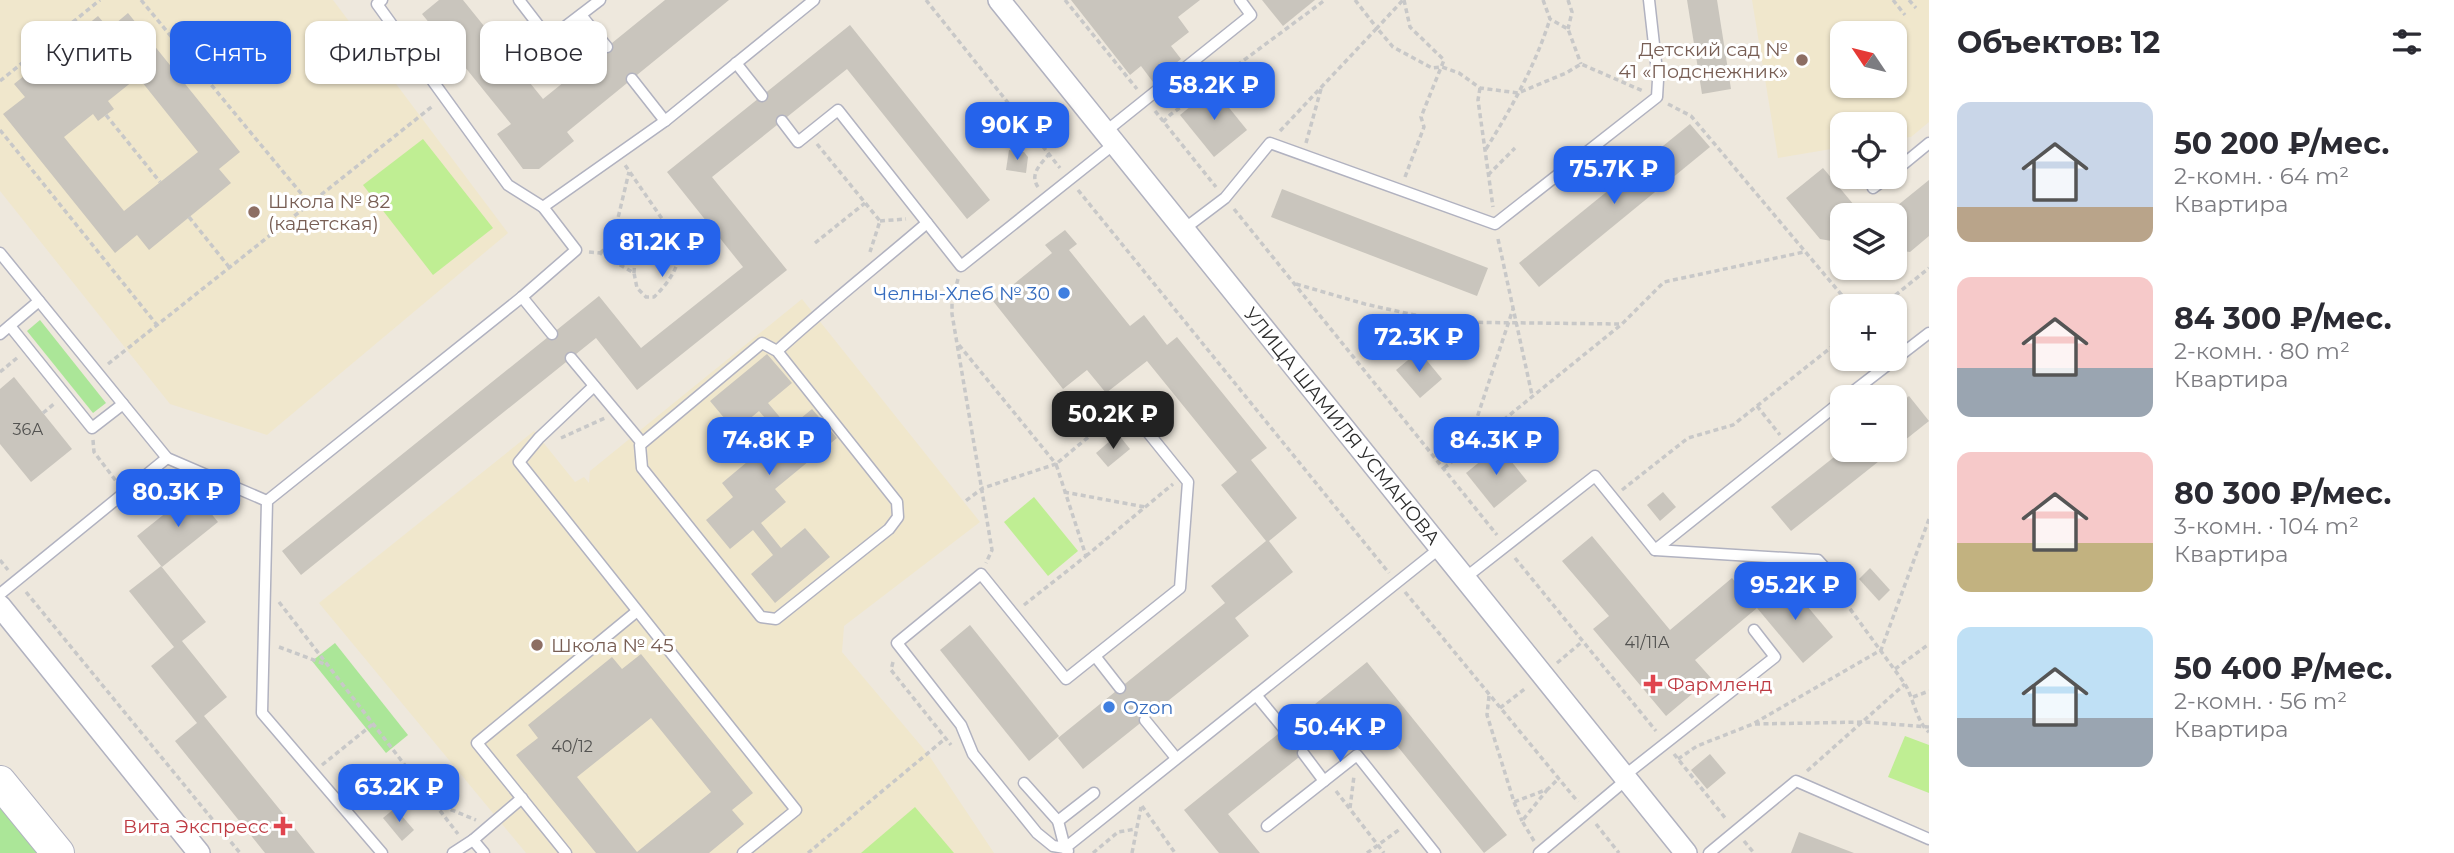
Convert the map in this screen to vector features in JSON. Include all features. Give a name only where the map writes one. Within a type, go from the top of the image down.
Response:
[{"type":"main road","points":[[0,782],[58,853]]},
{"type":"street","name":"УЛИЦА ШАМИЛЯ УСМАНОВА","points":[[999,0],[1686,853]]},
{"type":"street","points":[[0,606],[199,853]]},
{"type":"lane","points":[[374,851],[313,772],[262,713],[267,501],[522,297],[576,250],[543,207],[508,185],[377,4],[382,0]]},
{"type":"lane","points":[[519,0],[550,39],[600,0]]},
{"type":"lane","points":[[543,207],[665,121],[814,0]]},
{"type":"lane","points":[[782,121],[798,142],[838,110],[961,267],[1069,178],[1145,100],[1251,15],[1240,0]]},
{"type":"lane","points":[[1184,229],[1225,198],[1270,143],[1495,224],[1657,97],[1658,80],[1649,0]]},
{"type":"lane","points":[[581,15],[586,21]]},
{"type":"lane","points":[[736,63],[762,96]]},
{"type":"lane","points":[[632,79],[665,121]]},
{"type":"lane","points":[[1907,161],[1929,143]]},
{"type":"lane","points":[[777,351],[925,221]]},
{"type":"lane","points":[[0,253],[167,458],[267,501]]},
{"type":"lane","points":[[522,297],[552,334]]},
{"type":"lane","points":[[0,334],[39,301]]},
{"type":"lane","points":[[10,326],[92,428],[123,404]]},
{"type":"lane","points":[[1863,385],[1929,333]]},
{"type":"lane","points":[[762,343],[777,351],[897,502],[898,517],[889,529],[776,619],[761,617],[642,468],[640,445],[762,343]]},
{"type":"lane","points":[[571,358],[642,443]]},
{"type":"lane","points":[[594,386],[539,438],[519,462],[796,810],[743,853]]},
{"type":"lane","points":[[1067,851],[1053,846],[1037,833],[973,754],[961,725],[897,643],[981,574],[1066,680],[1180,588],[1188,482],[1124,402]]},
{"type":"lane","points":[[1655,550],[1830,411]]},
{"type":"lane","points":[[0,594],[167,458]]},
{"type":"lane","points":[[1465,578],[1595,476],[1655,550],[1818,561],[1846,590]]},
{"type":"lane","points":[[1067,851],[1132,793],[1440,548]]},
{"type":"lane","points":[[566,853],[477,743],[636,612]]},
{"type":"lane","points":[[1540,852],[1588,814],[1665,743],[1775,657],[1754,631]]},
{"type":"lane","points":[[1095,656],[1120,688]]},
{"type":"lane","points":[[1256,695],[1284,729]]},
{"type":"lane","points":[[1145,719],[1176,758]]},
{"type":"lane","points":[[1303,754],[1325,780]]},
{"type":"lane","points":[[1267,826],[1357,755],[1435,853]]},
{"type":"lane","points":[[1709,853],[1796,781],[1929,839]]},
{"type":"lane","points":[[1024,783],[1058,821],[1067,851]]},
{"type":"lane","points":[[1058,821],[1094,793]]},
{"type":"lane","points":[[453,853],[522,798]]},
{"type":"lane","points":[[469,842],[484,853]]},
{"type":"path","points":[[0,81],[100,0]]},
{"type":"path","points":[[141,0],[309,204]]},
{"type":"path","points":[[926,0],[1396,582],[1619,853]]},
{"type":"path","points":[[1065,0],[1754,853]]},
{"type":"path","points":[[1163,122],[1325,0]]},
{"type":"path","points":[[1355,0],[1393,47],[1432,68],[1442,67],[1459,73],[1480,88],[1518,93],[1566,74],[1581,64]]},
{"type":"path","points":[[1270,143],[1404,0]]},
{"type":"path","points":[[1399,190],[1424,127],[1421,117],[1444,60],[1410,27],[1404,0]]},
{"type":"path","points":[[1485,151],[1538,55],[1550,19],[1545,0]]},
{"type":"path","points":[[1568,0],[1572,12],[1568,29],[1581,64],[1657,97],[1691,116],[1841,294]]},
{"type":"path","points":[[1893,0],[1905,15]]},
{"type":"path","points":[[1909,0],[1916,8]]},
{"type":"path","points":[[1550,19],[1568,29]]},
{"type":"path","points":[[1303,155],[1322,87]]},
{"type":"path","points":[[1480,88],[1478,100],[1495,224],[1532,396]]},
{"type":"path","points":[[97,372],[444,97]]},
{"type":"path","points":[[106,115],[160,182]]},
{"type":"path","points":[[0,130],[157,325]]},
{"type":"path","points":[[809,134],[880,221]]},
{"type":"path","points":[[1488,175],[1515,148]]},
{"type":"path","points":[[1045,198],[1034,183],[1035,170],[1049,154]]},
{"type":"path","points":[[618,155],[667,226],[676,233],[680,247],[675,268],[665,287],[654,297],[646,298],[637,288],[634,259],[645,238],[653,231],[667,226]]},
{"type":"path","points":[[600,253],[612,243],[629,171]]},
{"type":"path","points":[[815,243],[865,202]]},
{"type":"path","points":[[189,217],[229,267]]},
{"type":"path","points":[[880,221],[925,221]]},
{"type":"path","points":[[862,275],[880,221]]},
{"type":"path","points":[[576,250],[600,253],[634,274]]},
{"type":"path","points":[[1444,468],[1622,324],[1664,282],[1804,252]]},
{"type":"path","points":[[961,267],[952,301],[992,550],[981,574]]},
{"type":"path","points":[[1897,294],[1929,268]]},
{"type":"path","points":[[1294,283],[1365,304],[1446,322],[1622,324]]},
{"type":"path","points":[[1467,449],[1514,307]]},
{"type":"path","points":[[957,343],[1056,464],[1086,556]]},
{"type":"path","points":[[1612,498],[1688,438],[1733,425],[1830,348]]},
{"type":"path","points":[[0,372],[29,349]]},
{"type":"path","points":[[964,502],[983,488],[1056,464],[1124,402]]},
{"type":"path","points":[[1757,406],[1787,444]]},
{"type":"path","points":[[539,438],[553,442],[616,413]]},
{"type":"path","points":[[92,428],[94,452],[125,492]]},
{"type":"path","points":[[1013,614],[1182,475]]},
{"type":"path","points":[[1064,492],[1146,507]]},
{"type":"path","points":[[1678,759],[1696,746],[1753,724],[1881,650],[1929,519]]},
{"type":"path","points":[[0,560],[240,853]]},
{"type":"path","points":[[265,583],[433,802],[469,842]]},
{"type":"path","points":[[1846,590],[1845,605],[1913,696],[1922,727]]},
{"type":"path","points":[[264,641],[327,665]]},
{"type":"path","points":[[1895,669],[1928,646]]},
{"type":"path","points":[[1796,781],[1905,684]]},
{"type":"path","points":[[1913,696],[1929,691]]},
{"type":"path","points":[[1489,694],[1487,715],[1514,802],[1540,852]]},
{"type":"path","points":[[1753,724],[1864,722],[1929,729]]},
{"type":"path","points":[[313,772],[373,724]]},
{"type":"path","points":[[807,853],[961,725]]},
{"type":"path","points":[[1350,808],[1357,755]]},
{"type":"path","points":[[1522,821],[1558,779]]},
{"type":"path","points":[[1325,780],[1384,853]]},
{"type":"path","points":[[1514,802],[1548,789]]},
{"type":"path","points":[[1132,793],[1175,853]]},
{"type":"path","points":[[433,802],[490,825]]},
{"type":"path","points":[[1132,853],[1141,804]]},
{"type":"path","points":[[1367,853],[1410,821]]},
{"type":"path","points":[[1093,853],[1118,832],[1136,829]]},
{"type":"shaded area","name":"Школа № 82 (кадетская)","points":[[0,0],[333,0],[349,21],[305,21],[305,84],[396,84],[508,233],[267,435],[170,404],[0,191]]},
{"type":"shaded area","name":"Детский сад № 41 «Подснежник»","points":[[1752,0],[1929,0],[1929,122],[1907,138],[1907,112],[1830,112],[1830,149],[1778,158]]},
{"type":"shaded area","name":"Школа № 45","points":[[802,299],[980,522],[844,626],[842,652],[928,754],[994,853],[526,853],[319,603],[534,431],[575,482],[584,477],[589,483],[590,471]]},
{"type":"green space","points":[[423,139],[493,228],[433,275],[363,185]]},
{"type":"green space","points":[[40,320],[106,403],[93,413],[27,331]]},
{"type":"green space","points":[[1034,497],[1078,551],[1048,576],[1004,522]]},
{"type":"green space","points":[[335,643],[408,735],[386,753],[312,661]]},
{"type":"green space","points":[[1905,736],[1929,745],[1929,793],[1888,777]]},
{"type":"green space","points":[[0,799],[43,853],[0,853]]},
{"type":"green space","points":[[915,807],[954,853],[861,853]]},
{"type":"building","points":[[439,0],[463,0],[480,21],[480,84],[531,84],[543,99],[561,84],[607,84],[607,47],[665,0],[729,0],[567,132],[574,141],[539,169],[523,169],[497,134],[511,124],[466,68],[466,21],[428,21],[422,14]]},
{"type":"building","points":[[1071,0],[1200,0],[1178,17],[1189,32],[1171,46],[1181,59],[1153,82],[1141,66],[1130,75]]},
{"type":"building","points":[[1262,0],[1315,0],[1283,26]]},
{"type":"building","points":[[1687,0],[1717,0],[1731,89],[1702,94]]},
{"type":"building","points":[[128,13],[134,21],[118,21]]},
{"type":"building","points":[[850,25],[990,200],[967,219],[847,69],[712,177],[787,270],[637,390],[596,338],[301,575],[282,551],[599,296],[641,348],[743,267],[667,172]]},
{"type":"building","points":[[156,48],[170,65],[170,84],[185,84],[240,152],[219,169],[231,183],[149,250],[137,235],[115,253],[3,114],[25,97],[14,84],[21,78],[21,84],[129,84],[108,101],[114,109],[98,121],[93,114],[64,137],[124,211],[198,152],[144,84],[156,84]]},
{"type":"building","points":[[1213,88],[1247,130],[1214,157],[1180,115]]},
{"type":"building","points":[[1690,124],[1710,147],[1539,287],[1519,263]]},
{"type":"building","points":[[1009,150],[1024,152],[1028,157],[1026,173],[1006,170]]},
{"type":"building","points":[[1823,168],[1830,176],[1830,189],[1841,189],[1852,203],[1830,203],[1830,241],[1820,239],[1786,198]]},
{"type":"building","points":[[1929,180],[1929,236],[1907,252],[1907,203],[1901,203]]},
{"type":"building","points":[[1282,189],[1488,268],[1477,296],[1271,217]]},
{"type":"building","points":[[1065,230],[1077,244],[1069,250],[1130,326],[1144,315],[1167,345],[1177,337],[1267,448],[1251,460],[1297,518],[1269,541],[1293,572],[1235,618],[1249,636],[1083,769],[1058,738],[1225,603],[1211,586],[1266,541],[1221,485],[1237,472],[1147,361],[1106,393],[1087,370],[1063,389],[993,301],[1052,253],[1045,245]]},
{"type":"building","points":[[1419,351],[1442,379],[1420,398],[1396,370]]},
{"type":"building","points":[[767,354],[792,383],[768,403],[789,428],[812,409],[837,438],[775,489],[786,502],[761,523],[781,548],[805,528],[830,557],[775,603],[751,574],[773,555],[753,530],[730,549],[706,520],[733,497],[722,483],[779,435],[759,411],[735,431],[710,401]]},
{"type":"building","points":[[14,377],[72,449],[31,482],[0,444],[0,389]]},
{"type":"building","points":[[1909,396],[1929,421],[1907,438]]},
{"type":"building","points":[[1118,434],[1130,449],[1108,467],[1096,453]]},
{"type":"building","points":[[1499,446],[1527,481],[1494,508],[1466,473]]},
{"type":"building","points":[[1830,460],[1878,462],[1791,531],[1771,507]]},
{"type":"building","points":[[193,491],[218,522],[162,567],[137,536]]},
{"type":"building","points":[[1663,492],[1676,507],[1660,521],[1647,505]]},
{"type":"building","points":[[1592,536],[1670,630],[1732,578],[1757,608],[1695,660],[1711,678],[1666,716],[1593,629],[1609,616],[1562,561]]},
{"type":"building","points":[[161,566],[206,622],[182,641],[227,697],[204,716],[315,853],[265,853],[175,741],[197,723],[151,666],[174,647],[129,591]]},
{"type":"building","points":[[1870,568],[1890,590],[1879,601],[1859,579]]},
{"type":"building","points":[[1787,582],[1833,637],[1803,663],[1757,608]]},
{"type":"building","points":[[970,625],[1059,736],[1029,761],[940,650]]},
{"type":"building","points":[[641,654],[753,793],[732,810],[744,824],[709,853],[596,853],[516,755],[538,738],[528,725],[612,657],[622,669]],"holes":[[[651,718],[711,792],[637,852],[577,777]]]},
{"type":"building","points":[[1367,662],[1507,835],[1484,853],[1364,705],[1228,814],[1260,853],[1219,853],[1184,810]]},
{"type":"building","points":[[1710,754],[1726,773],[1707,789],[1691,770]]},
{"type":"building","points":[[395,808],[414,830],[402,841],[383,818]]},
{"type":"building","points":[[1799,832],[1854,853],[1791,853]]},
{"type":"place","name":"Детский сад № 41 «Подснежник»","points":[[1802,60]]},
{"type":"place","name":"Школа № 82 (кадетская)","points":[[254,212]]},
{"type":"place","name":"Челны-Хлеб № 30","points":[[1064,293]]},
{"type":"place","name":"Школа № 45","points":[[537,645]]},
{"type":"place","name":"Фармленд","points":[[1653,684]]},
{"type":"place","name":"Ozon","points":[[1109,707]]},
{"type":"place","name":"Вита Экспресс","points":[[283,826]]}]
